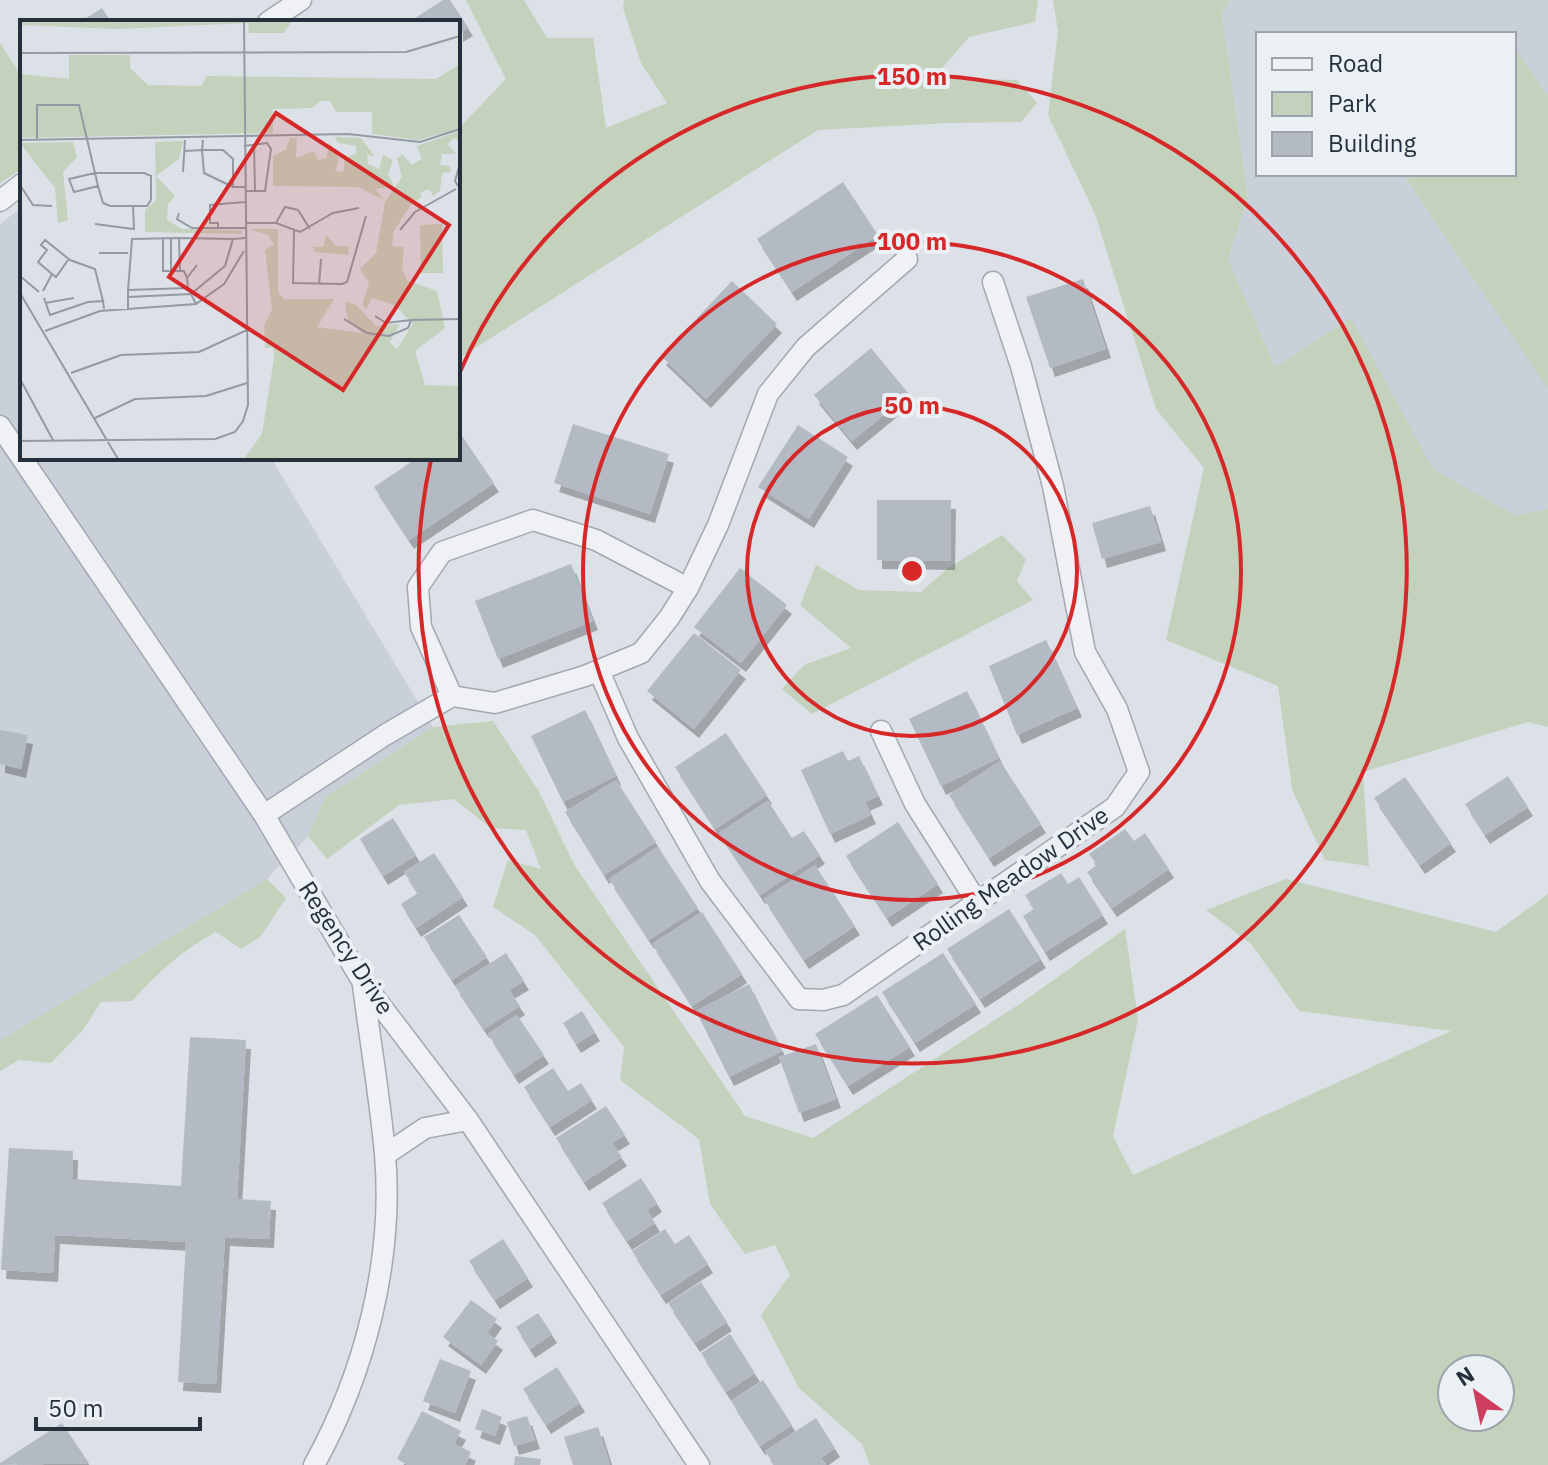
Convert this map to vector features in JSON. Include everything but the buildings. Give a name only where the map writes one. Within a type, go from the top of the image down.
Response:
[{"type":"street","points":[[271,20],[301,0]]},
{"type":"street","points":[[0,201],[20,186]]},
{"type":"street","points":[[264,815],[385,735],[452,696],[495,703],[599,671],[641,653],[688,588],[718,525],[768,394],[806,347],[907,259]]},
{"type":"street","name":"Rolling Meadow Drive","points":[[599,671],[628,738],[710,881],[799,999],[823,1000],[843,995],[1115,807],[1139,772],[1117,709],[1085,652],[1053,486],[1021,366],[993,282]]},
{"type":"street","name":"Regency Drive","points":[[0,426],[20,455]]},
{"type":"street","name":"Regency Drive","points":[[23,460],[264,815],[362,981],[468,1120],[699,1465]]},
{"type":"street","points":[[452,696],[421,627],[418,587],[442,552],[533,520],[596,540],[688,588]]},
{"type":"street","points":[[881,731],[915,804],[977,902]]},
{"type":"street","points":[[314,1465],[346,1396],[373,1308],[384,1229],[385,1155],[362,981]]},
{"type":"street","points":[[385,1155],[425,1128],[468,1120]]},
{"type":"shaded area","points":[[1229,0],[1548,0],[1548,509],[1516,516],[1433,470],[1351,318],[1275,367],[1228,259],[1248,199],[1222,14]]},
{"type":"shaded area","points":[[20,209],[20,460],[272,460],[433,727],[325,797],[308,836],[267,879],[0,1040],[0,224]]},
{"type":"green space","points":[[466,0],[524,0],[547,38],[593,38],[606,128],[667,103],[641,63],[623,8],[624,0],[1038,0],[1035,22],[969,37],[933,78],[1017,80],[1037,103],[1021,122],[818,130],[460,358],[460,127],[506,79]]},
{"type":"green space","points":[[1053,0],[1229,0],[1222,14],[1248,199],[1228,259],[1275,367],[1351,318],[1433,469],[1516,516],[1548,509],[1548,727],[1528,722],[1363,772],[1369,866],[1325,860],[1292,789],[1278,686],[1166,640],[1204,468],[1156,409],[1095,214],[1048,115],[1058,31]]},
{"type":"green space","points":[[0,43],[20,74],[20,170],[0,183]]},
{"type":"green space","points":[[1516,50],[1548,97],[1548,389],[1404,176],[1516,176]]},
{"type":"green space","points":[[1002,535],[1026,559],[1017,581],[1033,600],[812,714],[782,689],[804,665],[851,648],[800,605],[816,565],[859,590],[921,592],[948,568]]},
{"type":"green space","points":[[493,721],[538,790],[575,866],[745,1116],[813,1138],[1021,1003],[1125,929],[1138,1019],[1113,1136],[1133,1175],[1451,1031],[1299,1011],[1251,944],[1206,910],[1286,879],[1496,932],[1548,894],[1548,1465],[870,1465],[862,1444],[799,1388],[761,1315],[790,1275],[775,1245],[745,1254],[710,1204],[699,1139],[620,1080],[624,1047],[535,935],[493,907],[508,860],[541,869],[526,830],[491,828],[454,799],[399,805],[327,859],[308,836],[325,797],[433,727]]},
{"type":"green space","points":[[267,879],[286,898],[261,936],[241,949],[216,932],[171,963],[132,1001],[101,1002],[83,1030],[51,1063],[19,1060],[0,1071],[0,1040]]}]
